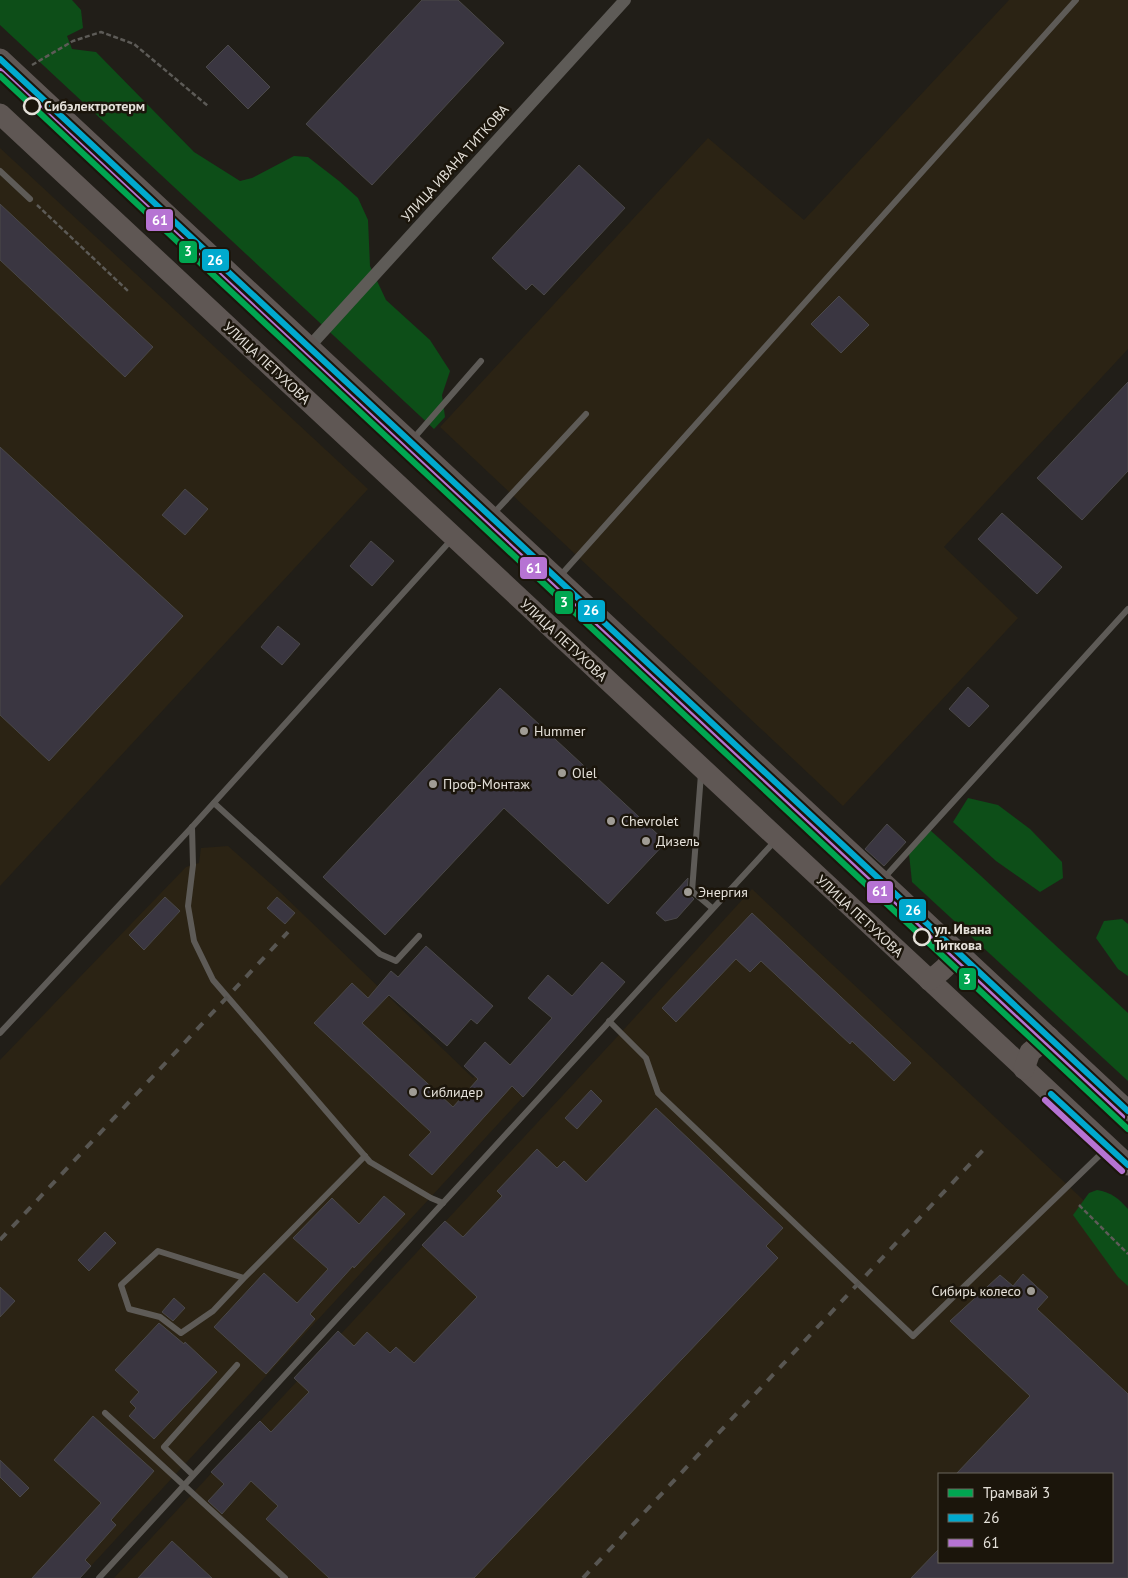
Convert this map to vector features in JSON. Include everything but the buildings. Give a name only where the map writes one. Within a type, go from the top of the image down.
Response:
[{"type":"highway","points":[[0,59],[1128,1111]]},
{"type":"highway","name":"УЛИЦА ПЕТУХОВА","points":[[0,114],[1128,1165]]},
{"type":"highway","points":[[929,980],[943,971],[957,951]]},
{"type":"highway","points":[[1024,1069],[1030,1052],[1049,1037]]},
{"type":"street","name":"УЛИЦА ИВАНА ТИТКОВА","points":[[309,347],[625,0]]},
{"type":"lane","points":[[557,578],[1076,0]]},
{"type":"lane","points":[[0,171],[30,199]]},
{"type":"lane","points":[[410,442],[481,362]]},
{"type":"lane","points":[[491,517],[586,414]]},
{"type":"lane","points":[[0,1033],[192,828],[455,536]]},
{"type":"lane","points":[[881,881],[1128,609]]},
{"type":"lane","points":[[701,768],[692,891],[712,908]]},
{"type":"lane","points":[[214,803],[380,954],[396,961],[419,936]]},
{"type":"lane","points":[[192,828],[193,865],[188,906],[194,941],[213,980],[370,1162],[431,1198],[443,1203]]},
{"type":"lane","points":[[99,1578],[777,839]]},
{"type":"lane","points":[[609,1021],[646,1058],[658,1093],[913,1336],[1109,1146]]},
{"type":"lane","points":[[244,1278],[158,1251],[121,1285],[129,1309],[160,1317],[181,1333],[213,1311],[365,1156]]},
{"type":"lane","points":[[193,1474],[164,1447],[237,1365]]},
{"type":"lane","points":[[105,1413],[285,1578]]},
{"type":"path","points":[[16,74],[73,41],[101,32],[134,44],[208,106]]},
{"type":"path","points":[[30,199],[128,291]]},
{"type":"path","points":[[1080,1205],[1128,1254]]},
{"type":"shaded area","points":[[1009,0],[1128,0],[1128,349],[944,547],[1018,618],[843,806],[440,427],[708,138],[804,220]]},
{"type":"shaded area","points":[[0,148],[368,489],[0,886]]},
{"type":"shaded area","points":[[228,846],[280,892],[473,1078],[486,1064],[523,1097],[80,1578],[0,1578],[0,1060],[186,867],[199,863],[201,848]]},
{"type":"shaded area","points":[[752,889],[1128,1244],[1128,1578],[114,1578]]},
{"type":"green space","points":[[0,0],[72,0],[81,10],[83,28],[67,36],[72,49],[96,52],[194,152],[240,181],[252,178],[294,156],[308,157],[358,198],[368,220],[370,266],[386,300],[430,340],[450,371],[442,395],[445,417],[434,429],[0,25]]},
{"type":"green space","points":[[968,798],[998,805],[1030,829],[1062,862],[1063,878],[1040,892],[996,861],[953,822]]},
{"type":"green space","points":[[930,830],[1128,1013],[1128,1081],[912,882],[909,854]]},
{"type":"green space","points":[[1122,919],[1128,924],[1128,976],[1118,969],[1096,938],[1104,921]]},
{"type":"green space","points":[[1097,1190],[1114,1196],[1128,1209],[1128,1286],[1118,1277],[1073,1215],[1089,1193]]},
{"type":"railway","points":[[0,1240],[288,932]]},
{"type":"railway","points":[[583,1578],[985,1148]]},
{"type":"tram line","name":"3","points":[[0,76],[1128,1129]]},
{"type":"transit line","name":"26","points":[[0,59],[1128,1111]]},
{"type":"transit line","name":"61","points":[[0,71],[1122,1117]]},
{"type":"transit line","name":"26","points":[[1051,1094],[1128,1165]]},
{"type":"transit line","name":"61","points":[[1045,1100],[1122,1171]]},
{"type":"place","name":"Сибэлектротерм","points":[[32,106]]},
{"type":"place","name":"Hummer","points":[[524,731]]},
{"type":"place","name":"Olel","points":[[562,773]]},
{"type":"place","name":"Проф-Монтаж","points":[[433,784]]},
{"type":"place","name":"Chevrolet","points":[[611,821]]},
{"type":"place","name":"Дизель","points":[[646,841]]},
{"type":"place","name":"Энергия","points":[[688,892]]},
{"type":"place","name":"ул. Ивана Титкова","points":[[922,937]]},
{"type":"place","name":"Сиблидер","points":[[413,1092]]},
{"type":"place","name":"Сибирь колесо","points":[[1031,1291]]}]
